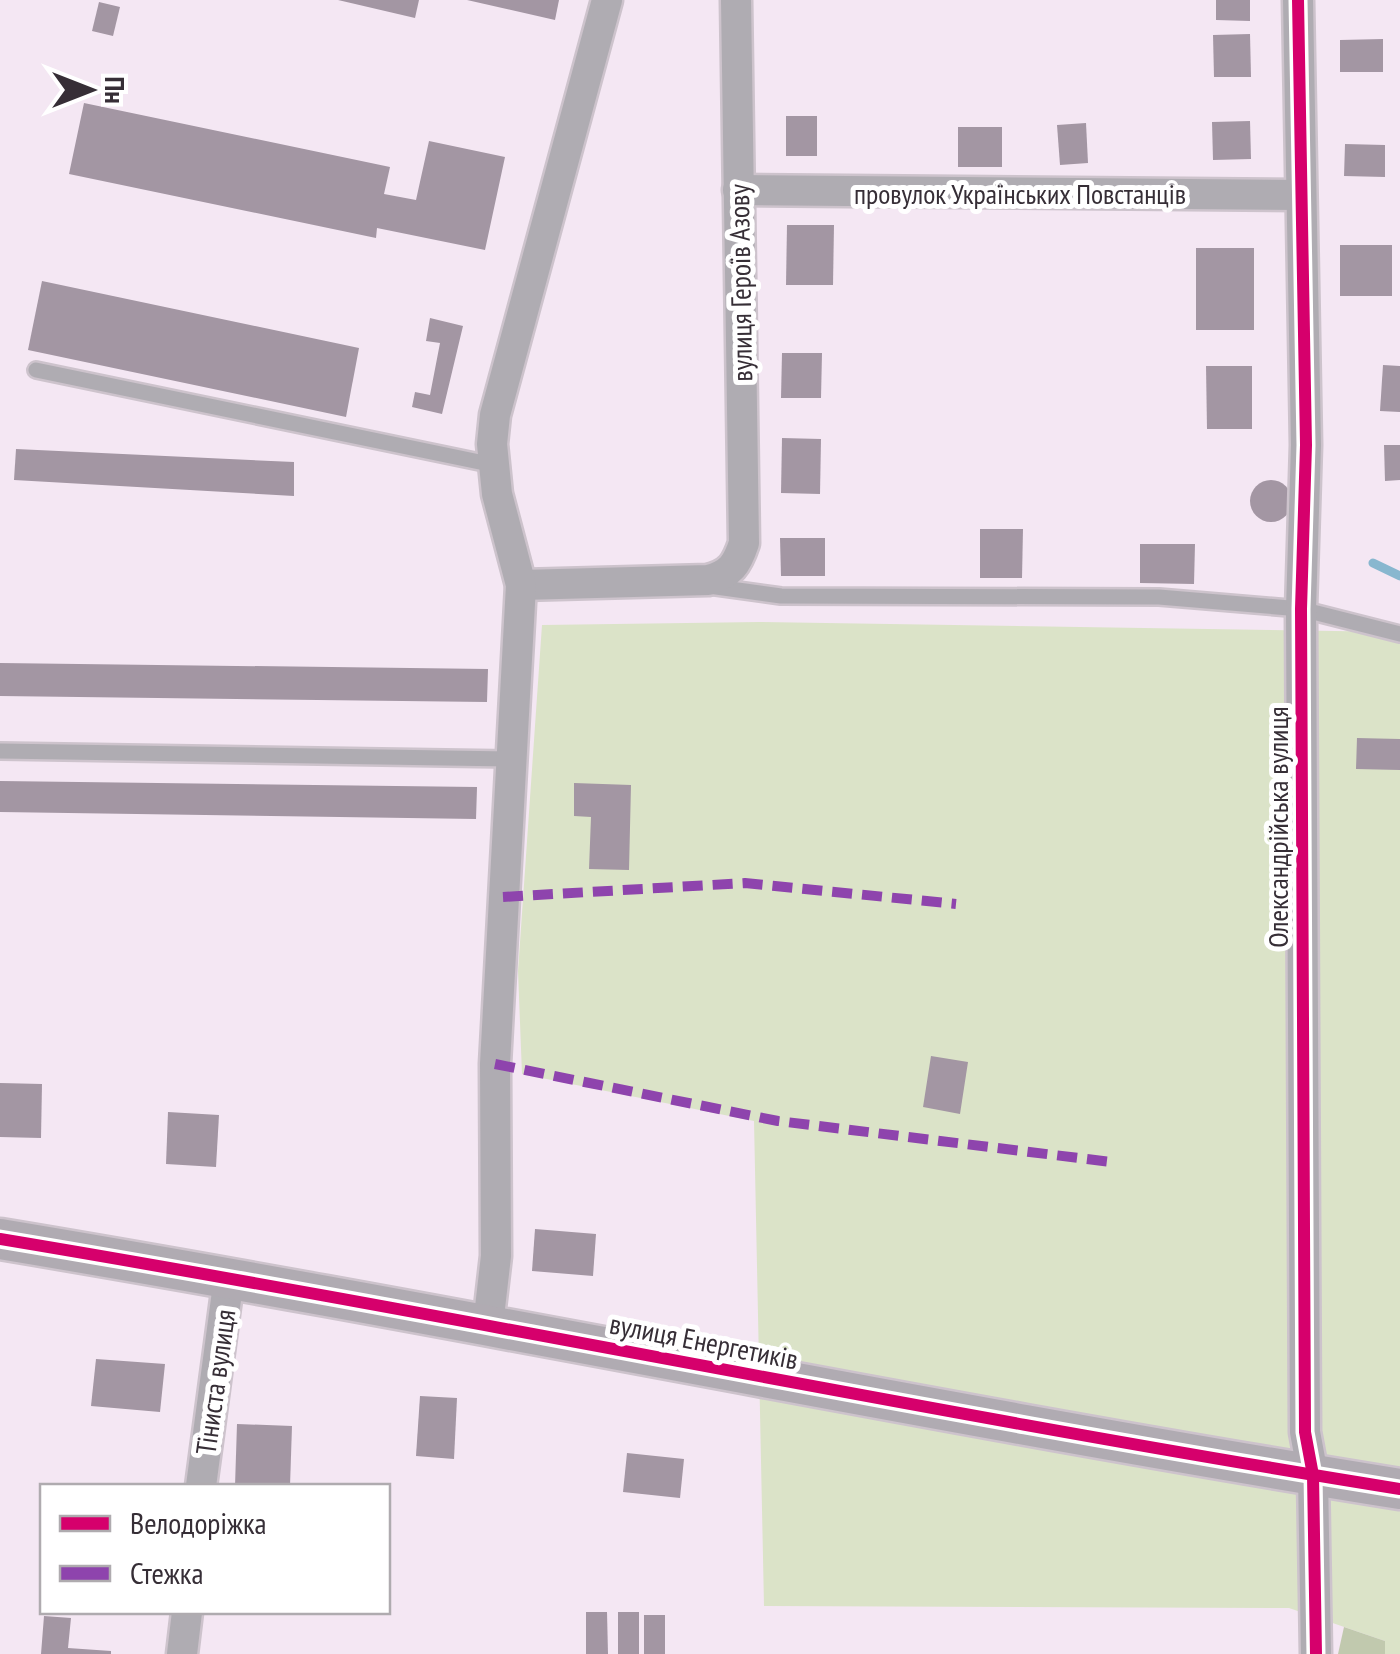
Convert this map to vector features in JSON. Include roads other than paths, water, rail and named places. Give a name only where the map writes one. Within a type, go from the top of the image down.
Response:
[{"type":"street","points":[[488,1326],[496,1256],[494,1064],[520,585],[497,494],[494,415],[606,0]]},
{"type":"street","name":"вулиця Героїв Азову","points":[[676,581],[719,577],[737,565],[744,543],[736,0]]},
{"type":"street","name":"Олександрійська вулиця","points":[[1298,0],[1306,444],[1300,610],[1306,1432],[1313,1475],[1316,1654]]},
{"type":"street","name":"провулок Українських Повстанців","points":[[738,190],[1301,195]]},
{"type":"street","points":[[520,585],[676,581]]},
{"type":"street","name":"вулиця Енергетиків","points":[[0,1239],[229,1277],[940,1411],[1400,1489]]},
{"type":"street","name":"Тіниста вулиця","points":[[201,1484],[229,1277]]},
{"type":"street","points":[[182,1654],[187,1614]]},
{"type":"lane","points":[[36,370],[494,465]]},
{"type":"lane","points":[[676,581],[781,596],[1160,597],[1300,610],[1400,634]]},
{"type":"lane","points":[[0,751],[510,759]]},
{"type":"waterway","points":[[1373,563],[1400,576]]}]
